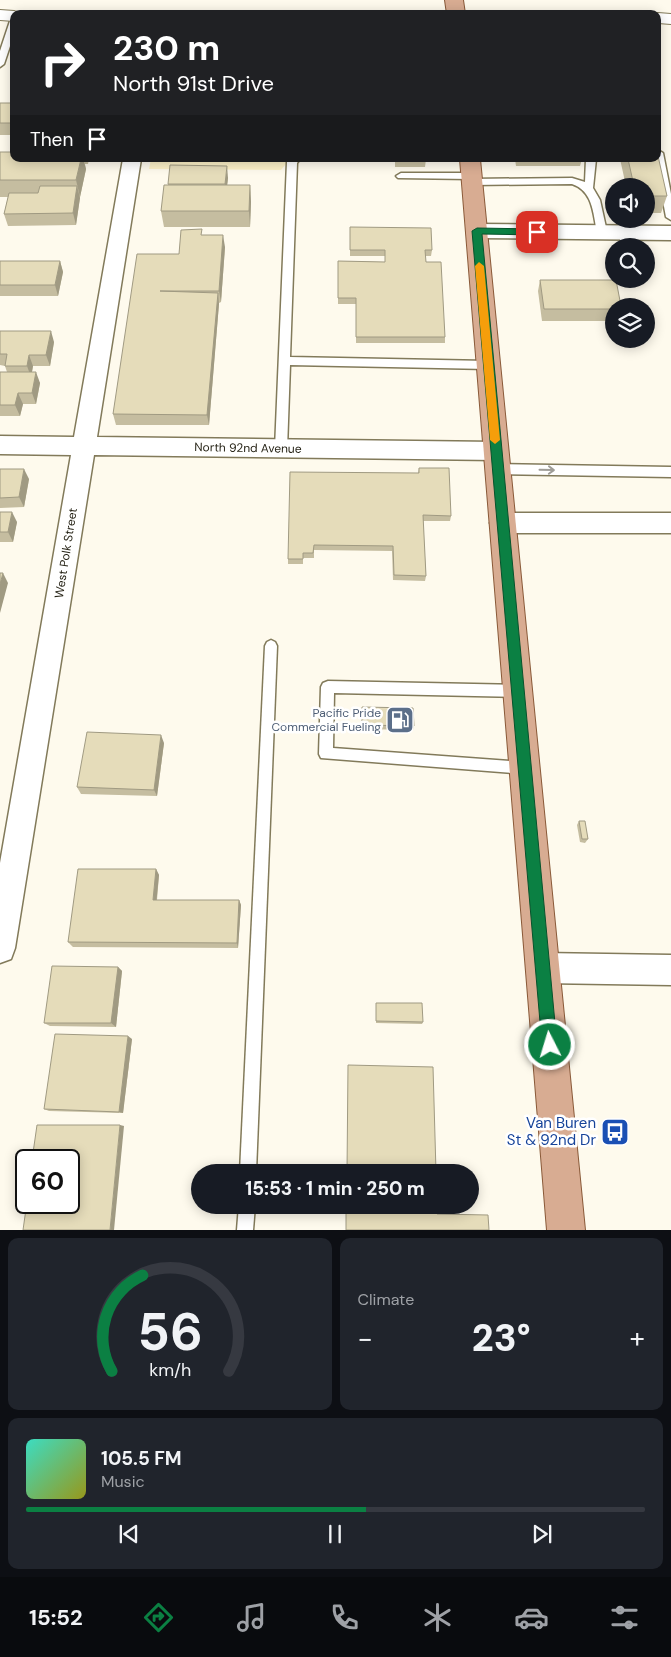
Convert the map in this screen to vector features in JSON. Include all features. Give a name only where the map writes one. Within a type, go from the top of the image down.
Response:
[{"type":"main road","points":[[471,172],[566,1230]]},
{"type":"street","name":"West Polk Street","points":[[0,948],[131,162]]},
{"type":"street","points":[[477,231],[602,232],[622,238]]},
{"type":"street","points":[[633,238],[671,233]]},
{"type":"street","name":"North 92nd Avenue","points":[[0,445],[281,449],[497,460]]},
{"type":"street","points":[[502,523],[671,523]]},
{"type":"street","points":[[542,968],[671,970]]},
{"type":"lane","points":[[0,64],[10,33]]},
{"type":"lane","points":[[281,449],[286,361],[292,162]]},
{"type":"lane","points":[[589,187],[591,162]]},
{"type":"lane","points":[[660,162],[671,217]]},
{"type":"lane","points":[[401,176],[471,172],[572,181],[589,187],[593,193],[602,232]]},
{"type":"lane","points":[[286,361],[488,364]]},
{"type":"lane","points":[[497,460],[671,472]]},
{"type":"lane","points":[[248,1164],[271,646]]},
{"type":"lane","points":[[517,691],[328,687],[326,754],[525,768]]},
{"type":"lane","points":[[245,1230],[246,1214]]},
{"type":"shaded area","points":[[150,162],[288,162],[281,170],[149,169]]},
{"type":"building","points":[[0,103],[10,103],[10,123],[0,123]]},
{"type":"building","points":[[0,152],[10,152],[10,162],[80,162],[76,180],[0,180]]},
{"type":"building","points":[[629,162],[659,162],[667,196],[655,196],[655,178],[632,178]]},
{"type":"building","points":[[170,165],[227,166],[225,184],[168,184]]},
{"type":"building","points":[[164,185],[250,185],[249,211],[161,211]]},
{"type":"building","points":[[40,186],[77,186],[73,213],[4,214],[9,193],[38,193]]},
{"type":"building","points":[[350,227],[431,228],[432,250],[425,250],[426,262],[441,262],[445,337],[356,337],[356,298],[338,298],[338,261],[385,262],[385,250],[350,250]]},
{"type":"building","points":[[202,229],[201,235],[223,235],[219,291],[160,291],[218,293],[207,415],[113,414],[137,254],[179,254],[181,230]]},
{"type":"building","points":[[0,261],[60,261],[55,285],[0,285]]},
{"type":"building","points":[[540,280],[605,280],[605,288],[618,288],[619,298],[605,298],[605,309],[544,309]]},
{"type":"building","points":[[0,331],[51,331],[46,355],[29,355],[27,366],[5,366],[7,354],[0,354]]},
{"type":"building","points":[[0,372],[36,372],[32,393],[18,393],[15,405],[0,405]]},
{"type":"building","points":[[419,468],[449,468],[451,516],[423,515],[426,576],[394,575],[393,546],[314,545],[313,553],[303,553],[303,559],[288,559],[290,472],[419,473]]},
{"type":"building","points":[[0,469],[24,469],[19,497],[0,498]]},
{"type":"building","points":[[0,512],[12,512],[8,532],[0,532]]},
{"type":"building","points":[[0,573],[3,573],[0,584]]},
{"type":"building","points":[[362,707],[413,708],[414,726],[362,725]]},
{"type":"building","points":[[87,732],[161,735],[154,790],[77,787]]},
{"type":"building","points":[[579,821],[585,821],[588,839],[582,839]]},
{"type":"building","points":[[78,869],[156,869],[153,900],[239,900],[237,943],[68,942]]},
{"type":"building","points":[[52,966],[118,967],[111,1023],[44,1023]]},
{"type":"building","points":[[376,1003],[422,1003],[423,1022],[376,1021]]},
{"type":"building","points":[[55,1034],[128,1036],[119,1112],[44,1109]]},
{"type":"building","points":[[348,1065],[433,1067],[436,1164],[347,1164]]},
{"type":"building","points":[[37,1125],[120,1125],[110,1230],[23,1230],[25,1214],[80,1214],[80,1149],[34,1149]]},
{"type":"building","points":[[346,1214],[437,1214],[488,1215],[489,1230],[346,1230]]},
{"type":"slow traffic","points":[[479,266],[495,440]]},
{"type":"place","name":"Pacific Pride Commercial Fueling","points":[[400,720]]},
{"type":"place","name":"Van Buren St & 92nd Dr","points":[[615,1132]]},
{"type":"route","points":[[537,232],[477,231],[550,1045]]}]
